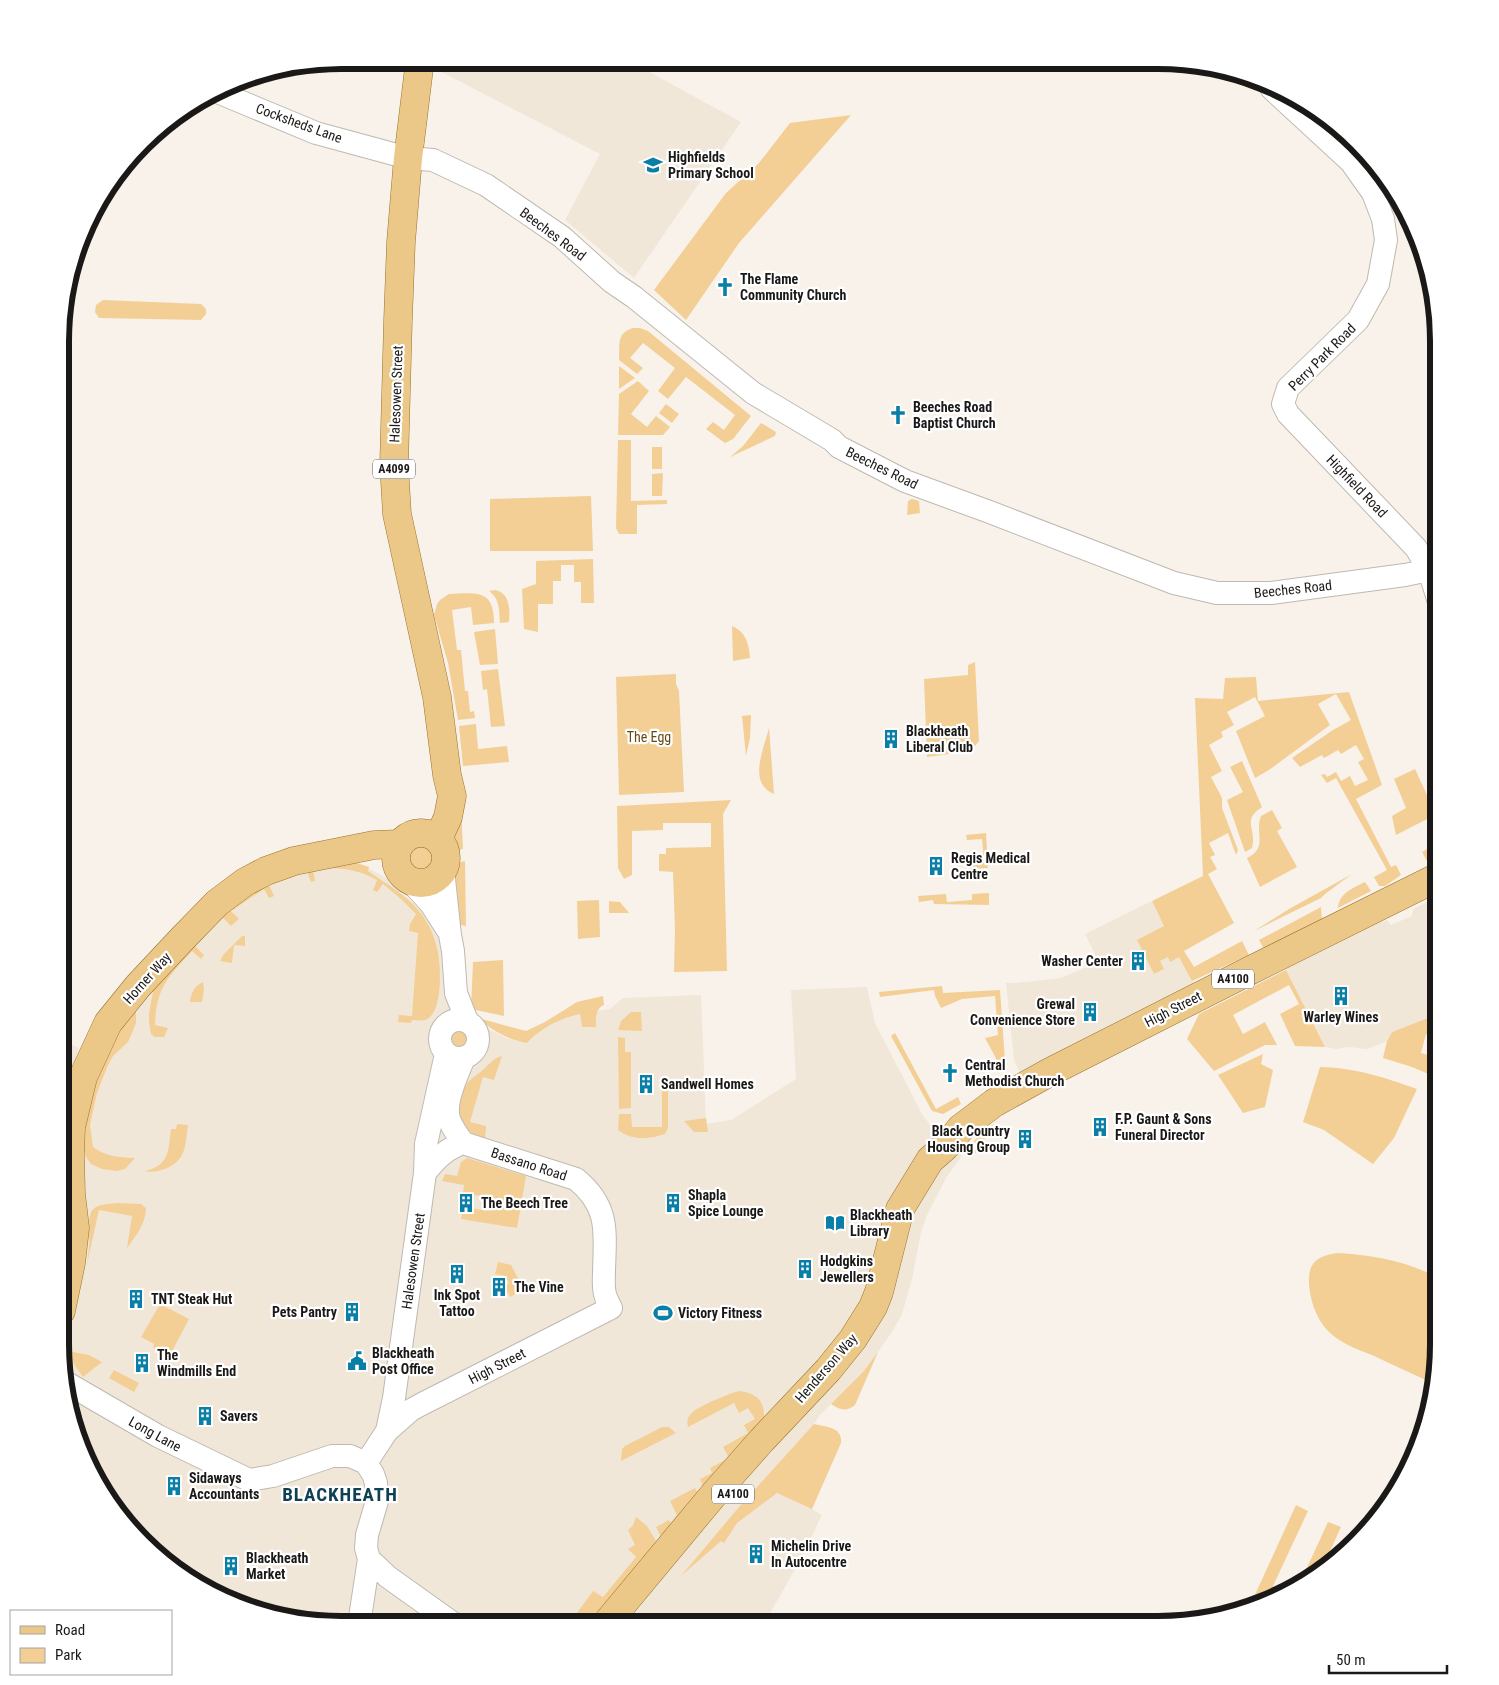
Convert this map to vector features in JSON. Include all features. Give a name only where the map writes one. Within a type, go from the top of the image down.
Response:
[{"type":"main road","name":"A4099","points":[[408,158],[419,69]]},
{"type":"main road","name":"Halesowen Street","points":[[408,158],[398,320],[394,475],[397,514],[438,697],[447,775],[452,796],[448,817],[438,839]]},
{"type":"main road","name":"Halesowen Street","points":[[403,857],[424,824],[441,803],[447,775]]},
{"type":"main road","points":[[422,832],[438,839],[446,852],[446,862],[443,870],[434,879],[424,884],[403,857],[422,832]]},
{"type":"main road","name":"Horner Way","points":[[69,1273],[76,1228],[71,1194],[71,1128],[83,1077],[108,1023],[138,986],[217,903],[245,882],[266,871],[294,861],[374,845],[403,857]]},
{"type":"main road","name":"High Street","points":[[946,1146],[961,1128],[1010,1094],[1200,995],[1430,881]]},
{"type":"main road","name":"Henderson Way","points":[[613,1616],[715,1493],[828,1370],[853,1339],[873,1307],[879,1292],[900,1209],[930,1160],[946,1146]]},
{"type":"main road","name":"Henderson Way","points":[[626,1616],[774,1450],[852,1369],[869,1346],[891,1306],[900,1279],[905,1260],[906,1228],[918,1196],[946,1146]]},
{"type":"main road","name":"Horner Way","points":[[69,1200],[71,1194]]},
{"type":"street","name":"Cocksheds Lane","points":[[225,95],[316,133],[408,158]]},
{"type":"street","name":"Perry Park Road","points":[[1283,404],[1288,388],[1358,320],[1378,284],[1386,240],[1383,219],[1374,194],[1351,162],[1284,100]]},
{"type":"street","name":"Beeches Road","points":[[408,158],[433,160],[486,185],[562,237],[612,282],[634,297],[761,398],[832,440],[839,447],[905,481],[1174,583],[1217,593],[1271,593],[1405,575],[1430,566]]},
{"type":"street","name":"Highfield Road","points":[[1283,404],[1288,414],[1430,560]]},
{"type":"street","points":[[403,857],[450,935]]},
{"type":"street","points":[[443,870],[456,993],[467,1021],[476,1029],[478,1036],[475,1051],[470,1055],[455,1056],[440,1044],[439,1037],[445,1026],[454,981]]},
{"type":"street","points":[[445,1026],[454,1020],[467,1021]]},
{"type":"street","points":[[425,1173],[439,1155],[451,1147],[463,1143],[450,1120],[448,1110],[453,1088],[455,1056]]},
{"type":"street","name":"Halesowen Street","points":[[366,1463],[387,1431],[395,1394],[425,1173],[426,1144],[455,1056]]},
{"type":"street","name":"Bassano Road","points":[[463,1143],[563,1174],[585,1187],[601,1211],[605,1223],[604,1293],[611,1308]]},
{"type":"street","name":"High Street","points":[[387,1431],[411,1410],[420,1405],[611,1308]]},
{"type":"street","name":"Long Lane","points":[[72,1387],[158,1436],[249,1480],[273,1476],[332,1456],[350,1456],[366,1463]]},
{"type":"street","points":[[360,1616],[369,1559],[366,1548],[366,1535],[377,1501],[376,1483],[366,1463]]},
{"type":"street","points":[[369,1559],[388,1577],[443,1616]]},
{"type":"shaded area","name":"Highfields Primary School","points":[[436,69],[644,69],[741,122],[634,278],[565,220],[600,154]]},
{"type":"shaded area","points":[[357,862],[388,879],[450,935],[455,1020],[478,1018],[491,1030],[506,1038],[527,1043],[543,1028],[555,1022],[580,1013],[610,1009],[623,998],[701,995],[706,1124],[731,1120],[796,1079],[791,990],[867,987],[875,1023],[922,1114],[946,1146],[962,1156],[946,1178],[927,1215],[921,1232],[912,1279],[902,1314],[864,1372],[819,1416],[814,1424],[812,1509],[822,1515],[802,1557],[769,1616],[323,1616],[306,1614],[254,1602],[205,1580],[162,1549],[125,1510],[105,1480],[89,1448],[74,1397],[69,1362],[69,1323],[84,1125],[97,1057],[218,908],[263,881]]},
{"type":"shaded area","points":[[1152,901],[1200,995],[1025,1086],[1014,1060],[1006,983],[1061,978],[1099,962],[1085,934]]},
{"type":"shaded area","points":[[1430,901],[1430,1017],[1392,1032],[1387,1041],[1367,1049],[1325,1047],[1286,970],[1281,955],[1371,922],[1373,925],[1387,920],[1391,925],[1412,916],[1413,909]]},
{"type":"shaded area","points":[[69,1044],[79,1048],[69,1078]]},
{"type":"green space","points":[[851,115],[739,243],[686,320],[654,290],[726,193],[759,163],[790,123]]},
{"type":"green space","points":[[103,300],[201,304],[206,309],[206,314],[201,320],[99,318],[95,312],[96,305]]},
{"type":"green space","points":[[633,328],[648,331],[751,416],[733,439],[725,443],[706,429],[713,422],[724,430],[735,415],[686,377],[668,399],[658,391],[675,368],[643,343],[630,358],[643,368],[637,374],[619,360],[621,336]]},
{"type":"green space","points":[[619,366],[635,378],[619,389]]},
{"type":"green space","points":[[638,381],[649,391],[631,414],[647,427],[656,416],[670,427],[663,435],[618,435],[619,394]]},
{"type":"green space","points":[[666,404],[679,414],[672,423],[659,413]]},
{"type":"green space","points":[[761,423],[776,432],[775,436],[730,457],[743,446]]},
{"type":"green space","points":[[618,440],[631,440],[631,501],[667,500],[667,504],[637,505],[637,534],[619,534],[616,528]]},
{"type":"green space","points":[[652,447],[662,447],[662,469],[652,469]]},
{"type":"green space","points":[[663,473],[662,496],[652,496],[652,474]]},
{"type":"green space","points":[[591,496],[593,551],[490,551],[490,499]]},
{"type":"green space","points":[[912,499],[919,501],[920,513],[907,515],[908,501]]},
{"type":"green space","points":[[593,559],[594,603],[581,603],[581,582],[574,582],[574,565],[561,565],[561,581],[553,581],[553,604],[538,604],[538,632],[524,629],[522,589],[536,584],[536,561]]},
{"type":"green space","points":[[495,590],[504,594],[508,602],[509,622],[500,623],[497,601],[489,591]]},
{"type":"green space","points":[[468,593],[482,595],[491,604],[493,612],[494,623],[473,625],[471,607],[452,610],[457,650],[461,650],[465,691],[468,691],[470,712],[474,711],[475,718],[458,720],[448,663],[434,615],[437,604],[449,594]]},
{"type":"green space","points":[[732,626],[744,635],[749,648],[750,658],[733,661]]},
{"type":"green space","points":[[495,629],[498,664],[480,665],[474,632]]},
{"type":"green space","points":[[975,662],[979,741],[971,751],[927,757],[924,679],[968,675],[968,665]]},
{"type":"green space","points":[[498,669],[505,726],[491,727],[487,689],[483,690],[481,671]]},
{"type":"green space","name":"The Egg","points":[[676,674],[676,684],[679,691],[684,792],[619,795],[616,677]]},
{"type":"green space","points":[[1256,677],[1258,701],[1349,692],[1382,785],[1356,799],[1391,867],[1396,865],[1401,875],[1385,886],[1379,886],[1374,877],[1387,870],[1336,778],[1327,783],[1321,775],[1325,774],[1327,777],[1336,772],[1341,781],[1350,776],[1355,786],[1368,780],[1358,762],[1364,759],[1356,745],[1341,754],[1338,750],[1324,758],[1322,755],[1300,767],[1292,758],[1351,720],[1336,694],[1318,704],[1330,725],[1269,770],[1255,778],[1236,731],[1265,716],[1255,697],[1227,712],[1234,725],[1221,732],[1223,737],[1209,745],[1222,771],[1211,777],[1222,798],[1222,808],[1238,850],[1236,855],[1228,833],[1209,843],[1215,855],[1210,857],[1217,869],[1208,874],[1234,923],[1184,951],[1194,967],[1242,941],[1249,955],[1192,981],[1179,957],[1170,962],[1168,957],[1160,961],[1164,969],[1154,974],[1137,940],[1164,926],[1152,901],[1203,876],[1195,698],[1223,699],[1225,678]]},
{"type":"green space","points":[[751,715],[750,738],[746,756],[742,716]]},
{"type":"green space","points":[[476,724],[478,749],[507,746],[509,762],[463,766],[459,726]]},
{"type":"green space","points":[[769,728],[774,794],[766,789],[761,782],[759,774],[761,755]]},
{"type":"green space","points":[[1242,761],[1262,807],[1252,816],[1252,848],[1245,852],[1227,800],[1243,792],[1230,767]]},
{"type":"green space","points":[[1415,769],[1430,802],[1430,818],[1396,835],[1392,816],[1406,808],[1394,779]]},
{"type":"green space","points":[[731,800],[723,814],[727,971],[674,972],[673,872],[659,871],[659,854],[666,854],[666,848],[711,847],[711,823],[663,823],[663,830],[632,831],[632,875],[624,879],[618,868],[617,806]]},
{"type":"green space","points":[[461,807],[463,849],[455,851],[454,836]]},
{"type":"green space","points":[[1272,810],[1282,828],[1277,831],[1297,867],[1260,887],[1247,858],[1254,854],[1259,844],[1259,822],[1261,816]]},
{"type":"green space","points":[[986,833],[988,868],[970,869],[969,862],[984,861],[982,839],[967,840],[966,835]]},
{"type":"green space","points":[[421,839],[435,844],[440,858],[435,872],[421,877],[407,872],[402,858],[407,844]]},
{"type":"green space","points":[[1430,848],[1430,862],[1428,863],[1422,852]]},
{"type":"green space","points":[[350,861],[369,867],[368,871],[392,887],[421,913],[430,928],[438,953],[440,977],[437,1004],[434,1012],[428,1019],[412,1020],[411,1023],[398,1022],[399,1015],[412,1016],[418,933],[409,931],[410,924],[416,914],[383,884],[377,892],[373,890],[377,880],[370,876],[346,869],[321,868],[313,869],[315,881],[311,882],[307,871],[279,879],[269,885],[274,896],[269,898],[264,889],[231,911],[239,919],[231,926],[223,918],[195,946],[204,955],[201,959],[192,951],[176,968],[165,984],[158,1001],[155,1025],[168,1028],[164,1037],[155,1037],[151,1034],[149,1013],[155,981],[178,951],[268,877]]},
{"type":"green space","points":[[465,861],[466,926],[456,924],[454,884],[457,863]]},
{"type":"green space","points":[[1352,874],[1321,898],[1254,931],[1289,909]]},
{"type":"green space","points":[[1365,882],[1371,891],[1338,908],[1344,895]]},
{"type":"green space","points":[[989,893],[989,905],[934,904],[933,900],[919,902],[918,896],[946,894],[947,902],[972,900],[972,894]]},
{"type":"green space","points":[[599,900],[600,937],[578,939],[577,901]]},
{"type":"green space","points":[[609,901],[620,902],[629,913],[609,913]]},
{"type":"green space","points":[[1321,907],[1322,920],[1264,949],[1259,940]]},
{"type":"green space","points":[[242,936],[245,936],[245,946],[234,945],[232,963],[220,961],[223,955]]},
{"type":"green space","points":[[503,960],[504,1016],[471,1009],[473,962]]},
{"type":"green space","points":[[1286,970],[1325,1047],[1295,1046],[1280,1014],[1299,1004],[1289,985],[1233,1015],[1243,1034],[1265,1022],[1277,1045],[1265,1045],[1214,1071],[1187,1039],[1199,1014]]},
{"type":"green space","points":[[203,982],[202,1002],[190,1002],[194,990]]},
{"type":"green space","points":[[942,986],[943,993],[1000,990],[1005,1061],[999,1064],[985,1038],[998,1035],[995,996],[962,999],[941,1008],[934,990],[880,997],[879,992]]},
{"type":"green space","points":[[603,996],[604,1005],[598,1011],[596,1027],[582,1027],[580,1014],[551,1024],[527,1043],[501,1034],[478,1018],[526,1031],[545,1022],[577,1002]]},
{"type":"green space","points":[[136,1009],[136,1023],[128,1042],[113,1056],[108,1065],[97,1093],[90,1125],[93,1147],[108,1155],[135,1158],[125,1169],[117,1171],[102,1169],[91,1164],[82,1147],[86,1108],[112,1037]]},
{"type":"green space","points":[[631,1012],[641,1012],[642,1031],[618,1030],[621,1021]]},
{"type":"green space","points":[[1430,1017],[1430,1035],[1426,1034],[1421,1053],[1430,1056],[1430,1075],[1383,1058],[1387,1041],[1392,1032]]},
{"type":"green space","points":[[458,1026],[467,1030],[473,1036],[473,1043],[467,1052],[447,1048],[445,1041],[447,1035]]},
{"type":"green space","points":[[895,1033],[936,1109],[958,1097],[961,1104],[943,1114],[932,1111],[891,1036]]},
{"type":"green space","points":[[618,1037],[625,1038],[625,1052],[631,1052],[631,1108],[619,1109]]},
{"type":"green space","points":[[1263,1054],[1261,1064],[1273,1070],[1265,1107],[1243,1113],[1218,1075]]},
{"type":"green space","points":[[502,1056],[494,1080],[483,1077],[470,1122],[486,1126],[485,1138],[475,1135],[465,1128],[460,1117],[459,1103],[463,1090],[470,1080],[495,1059]]},
{"type":"green space","points":[[1320,1067],[1346,1069],[1370,1074],[1417,1089],[1394,1138],[1373,1164],[1324,1130],[1303,1122]]},
{"type":"green space","points":[[662,1090],[668,1090],[668,1128],[665,1134],[641,1138],[623,1134],[618,1130],[619,1114],[631,1114],[632,1127],[662,1127]]},
{"type":"green space","points":[[706,1118],[708,1132],[694,1132],[684,1121]]},
{"type":"green space","points":[[177,1124],[188,1125],[184,1151],[181,1156],[165,1169],[153,1172],[145,1171],[159,1165],[163,1161],[168,1150],[171,1129],[176,1129]]},
{"type":"green space","points":[[994,1124],[976,1153],[968,1148],[983,1131]]},
{"type":"green space","points":[[467,1158],[526,1176],[517,1228],[461,1219],[463,1207],[489,1211],[491,1198],[463,1193],[464,1185],[442,1181],[445,1174],[457,1176],[461,1162]]},
{"type":"green space","points":[[118,1203],[141,1204],[146,1208],[146,1214],[140,1229],[127,1248],[132,1216],[99,1210],[87,1264],[89,1219],[93,1210],[101,1205]]},
{"type":"green space","points":[[1338,1253],[1364,1255],[1402,1263],[1430,1274],[1430,1362],[1428,1381],[1348,1345],[1323,1326],[1311,1298],[1309,1277],[1315,1262],[1327,1255]]},
{"type":"green space","points":[[498,1262],[511,1265],[524,1289],[510,1297],[504,1286],[509,1283],[505,1276],[495,1274]]},
{"type":"green space","points":[[160,1304],[189,1319],[169,1357],[153,1347],[154,1344],[141,1337]]},
{"type":"green space","points":[[69,1351],[89,1355],[102,1362],[83,1377],[75,1366]]},
{"type":"green space","points":[[878,1352],[855,1405],[849,1409],[843,1409],[831,1404],[863,1372]]},
{"type":"green space","points":[[114,1370],[139,1383],[134,1392],[109,1378]]},
{"type":"green space","points":[[739,1391],[751,1394],[759,1399],[763,1407],[764,1419],[661,1537],[656,1527],[669,1520],[671,1523],[677,1515],[670,1501],[695,1488],[698,1493],[703,1487],[700,1479],[712,1473],[710,1468],[729,1458],[723,1447],[748,1433],[744,1425],[755,1419],[748,1408],[739,1413],[734,1403],[688,1427],[689,1416],[703,1405]]},
{"type":"green space","points":[[814,1424],[836,1431],[841,1438],[841,1443],[812,1509],[777,1493],[737,1523],[724,1543],[721,1541],[681,1576],[739,1507]]},
{"type":"green space","points":[[662,1427],[669,1427],[676,1433],[621,1461],[622,1449],[625,1446]]},
{"type":"green space","points":[[1296,1505],[1308,1511],[1270,1592],[1253,1599]]},
{"type":"green space","points":[[636,1517],[647,1526],[656,1541],[648,1554],[595,1616],[575,1616],[593,1591],[603,1597],[636,1557],[628,1549],[635,1545],[628,1530],[633,1525]]},
{"type":"green space","points":[[1328,1522],[1341,1527],[1327,1557],[1305,1573]]},
{"type":"place","name":"Highfields Primary School","points":[[653,165]]},
{"type":"place","name":"The Flame Community Church","points":[[725,287]]},
{"type":"place","name":"Beeches Road Baptist Church","points":[[898,415]]},
{"type":"place","name":"Blackheath Liberal Club","points":[[891,739]]},
{"type":"place","name":"Regis Medical Centre","points":[[936,866]]},
{"type":"place","name":"Washer Center","points":[[1138,961]]},
{"type":"place","name":"Warley Wines","points":[[1341,996]]},
{"type":"place","name":"Grewal Convenience Store","points":[[1090,1012]]},
{"type":"place","name":"Central Methodist Church","points":[[950,1073]]},
{"type":"place","name":"Sandwell Homes","points":[[646,1084]]},
{"type":"place","name":"F.P. Gaunt & Sons Funeral Director","points":[[1100,1127]]},
{"type":"place","name":"Black Country Housing Group","points":[[1025,1139]]},
{"type":"place","name":"The Beech Tree","points":[[466,1203]]},
{"type":"place","name":"Shapla Spice Lounge","points":[[673,1203]]},
{"type":"place","name":"Blackheath Library","points":[[835,1223]]},
{"type":"place","name":"Hodgkins Jewellers","points":[[805,1269]]},
{"type":"place","name":"Ink Spot Tattoo","points":[[457,1274]]},
{"type":"place","name":"The Vine","points":[[499,1287]]},
{"type":"place","name":"TNT Steak Hut","points":[[136,1299]]},
{"type":"place","name":"Pets Pantry","points":[[352,1312]]},
{"type":"place","name":"Victory Fitness","points":[[663,1313]]},
{"type":"place","name":"Blackheath Post Office","points":[[357,1361]]},
{"type":"place","name":"The Windmills End","points":[[142,1363]]},
{"type":"place","name":"Savers","points":[[205,1416]]},
{"type":"place","name":"Sidaways Accountants","points":[[174,1486]]},
{"type":"place","name":"Michelin Drive In Autocentre","points":[[756,1554]]},
{"type":"place","name":"Blackheath Market","points":[[231,1566]]},
{"type":"district","name":"BLACKHEATH","points":[[340,1494]]}]
